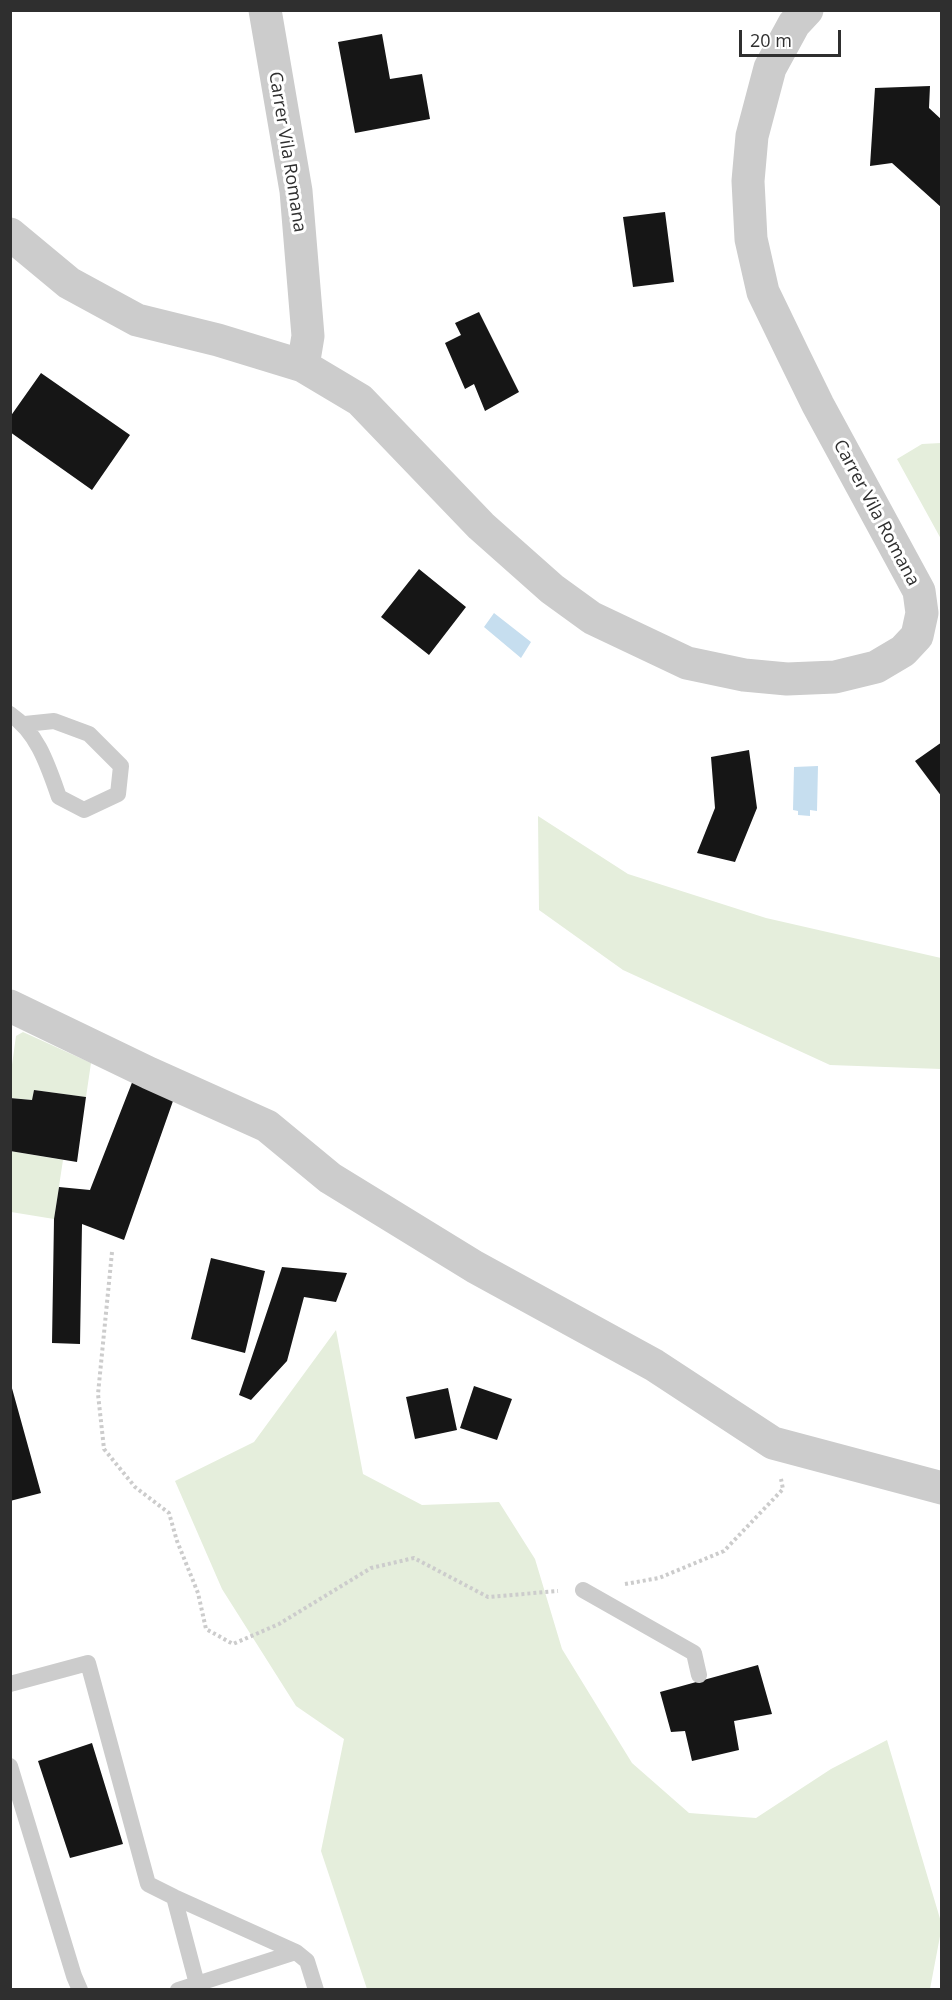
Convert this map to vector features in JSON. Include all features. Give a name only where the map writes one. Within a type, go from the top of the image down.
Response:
[{"type":"street","name":"Carrer Vila Romana","points":[[265,10],[296,191],[308,336],[303,366]]},
{"type":"street","name":"Carrer Vila Romana","points":[[10,234],[69,283],[137,320],[218,340],[303,366],[360,400],[481,526],[552,589],[592,618],[687,663],[744,675],[787,679],[835,677],[876,667],[903,651],[917,636],[922,613],[919,591],[818,405],[763,292],[752,239],[748,181],[752,136],[770,68],[794,24],[807,10]]},
{"type":"street","points":[[10,1006],[149,1073],[267,1126],[330,1178],[475,1267],[654,1365],[773,1443],[942,1488]]},
{"type":"lane","points":[[18,719],[54,721],[89,734],[121,766],[118,794],[84,810],[59,797],[46,760],[18,719]]},
{"type":"lane","points":[[583,1590],[694,1653],[699,1676]]},
{"type":"lane","points":[[10,1684],[88,1663],[148,1884],[296,1952],[307,1961],[316,1989]]},
{"type":"lane","points":[[10,1766],[74,1976],[81,1989]]},
{"type":"lane","points":[[174,1897],[197,1984]]},
{"type":"lane","points":[[178,1989],[296,1952]]},
{"type":"path","points":[[112,1252],[98,1394],[104,1449],[135,1487],[169,1513],[177,1541],[198,1593],[206,1629],[233,1644],[279,1624],[371,1568],[414,1558],[488,1597],[583,1590],[659,1578],[724,1551],[783,1489],[773,1443]]},
{"type":"green space","points":[[942,443],[941,539],[897,459],[922,444]]},
{"type":"green space","points":[[538,816],[628,874],[766,918],[941,958],[941,1069],[830,1065],[623,970],[539,910]]},
{"type":"green space","points":[[23,1032],[91,1063],[86,1097],[34,1090],[32,1100],[11,1098],[11,1072],[16,1036]]},
{"type":"green space","points":[[10,1151],[63,1160],[54,1219],[11,1212]]},
{"type":"green space","points":[[336,1330],[363,1474],[422,1505],[499,1502],[535,1559],[562,1649],[632,1763],[689,1813],[756,1818],[831,1769],[887,1740],[941,1922],[930,1989],[367,1989],[321,1851],[344,1739],[296,1706],[222,1589],[175,1481],[254,1442]]},
{"type":"water","points":[[494,613],[531,642],[521,658],[484,627]]},
{"type":"water","points":[[818,766],[817,811],[810,810],[810,816],[798,815],[798,811],[793,810],[794,767]]},
{"type":"building","points":[[382,34],[390,79],[422,74],[430,119],[355,133],[338,42]]},
{"type":"building","points":[[930,86],[929,108],[942,120],[942,208],[892,163],[870,166],[875,88]]},
{"type":"building","points":[[665,212],[674,282],[633,287],[623,217]]},
{"type":"building","points":[[479,312],[519,392],[485,411],[474,384],[465,389],[445,343],[461,335],[455,323]]},
{"type":"building","points":[[41,373],[130,435],[92,490],[10,432],[10,417]]},
{"type":"building","points":[[419,569],[466,607],[429,655],[381,617]]},
{"type":"building","points":[[942,742],[942,797],[915,761]]},
{"type":"building","points":[[749,750],[757,808],[735,862],[697,853],[715,808],[711,757]]},
{"type":"building","points":[[133,1080],[173,1101],[124,1240],[82,1224],[80,1344],[52,1343],[54,1219],[59,1187],[90,1190]]},
{"type":"building","points":[[34,1090],[86,1097],[77,1162],[10,1151],[10,1098],[32,1100]]},
{"type":"building","points":[[211,1258],[265,1271],[245,1353],[191,1339]]},
{"type":"building","points":[[282,1267],[347,1273],[336,1302],[304,1297],[287,1361],[251,1400],[239,1395]]},
{"type":"building","points":[[10,1381],[41,1493],[10,1501]]},
{"type":"building","points":[[474,1386],[512,1399],[497,1440],[460,1428]]},
{"type":"building","points":[[448,1388],[457,1430],[415,1439],[406,1397]]},
{"type":"building","points":[[758,1665],[772,1714],[734,1721],[739,1750],[692,1761],[685,1731],[671,1732],[660,1692]]},
{"type":"building","points":[[92,1743],[123,1844],[70,1858],[38,1761]]}]
